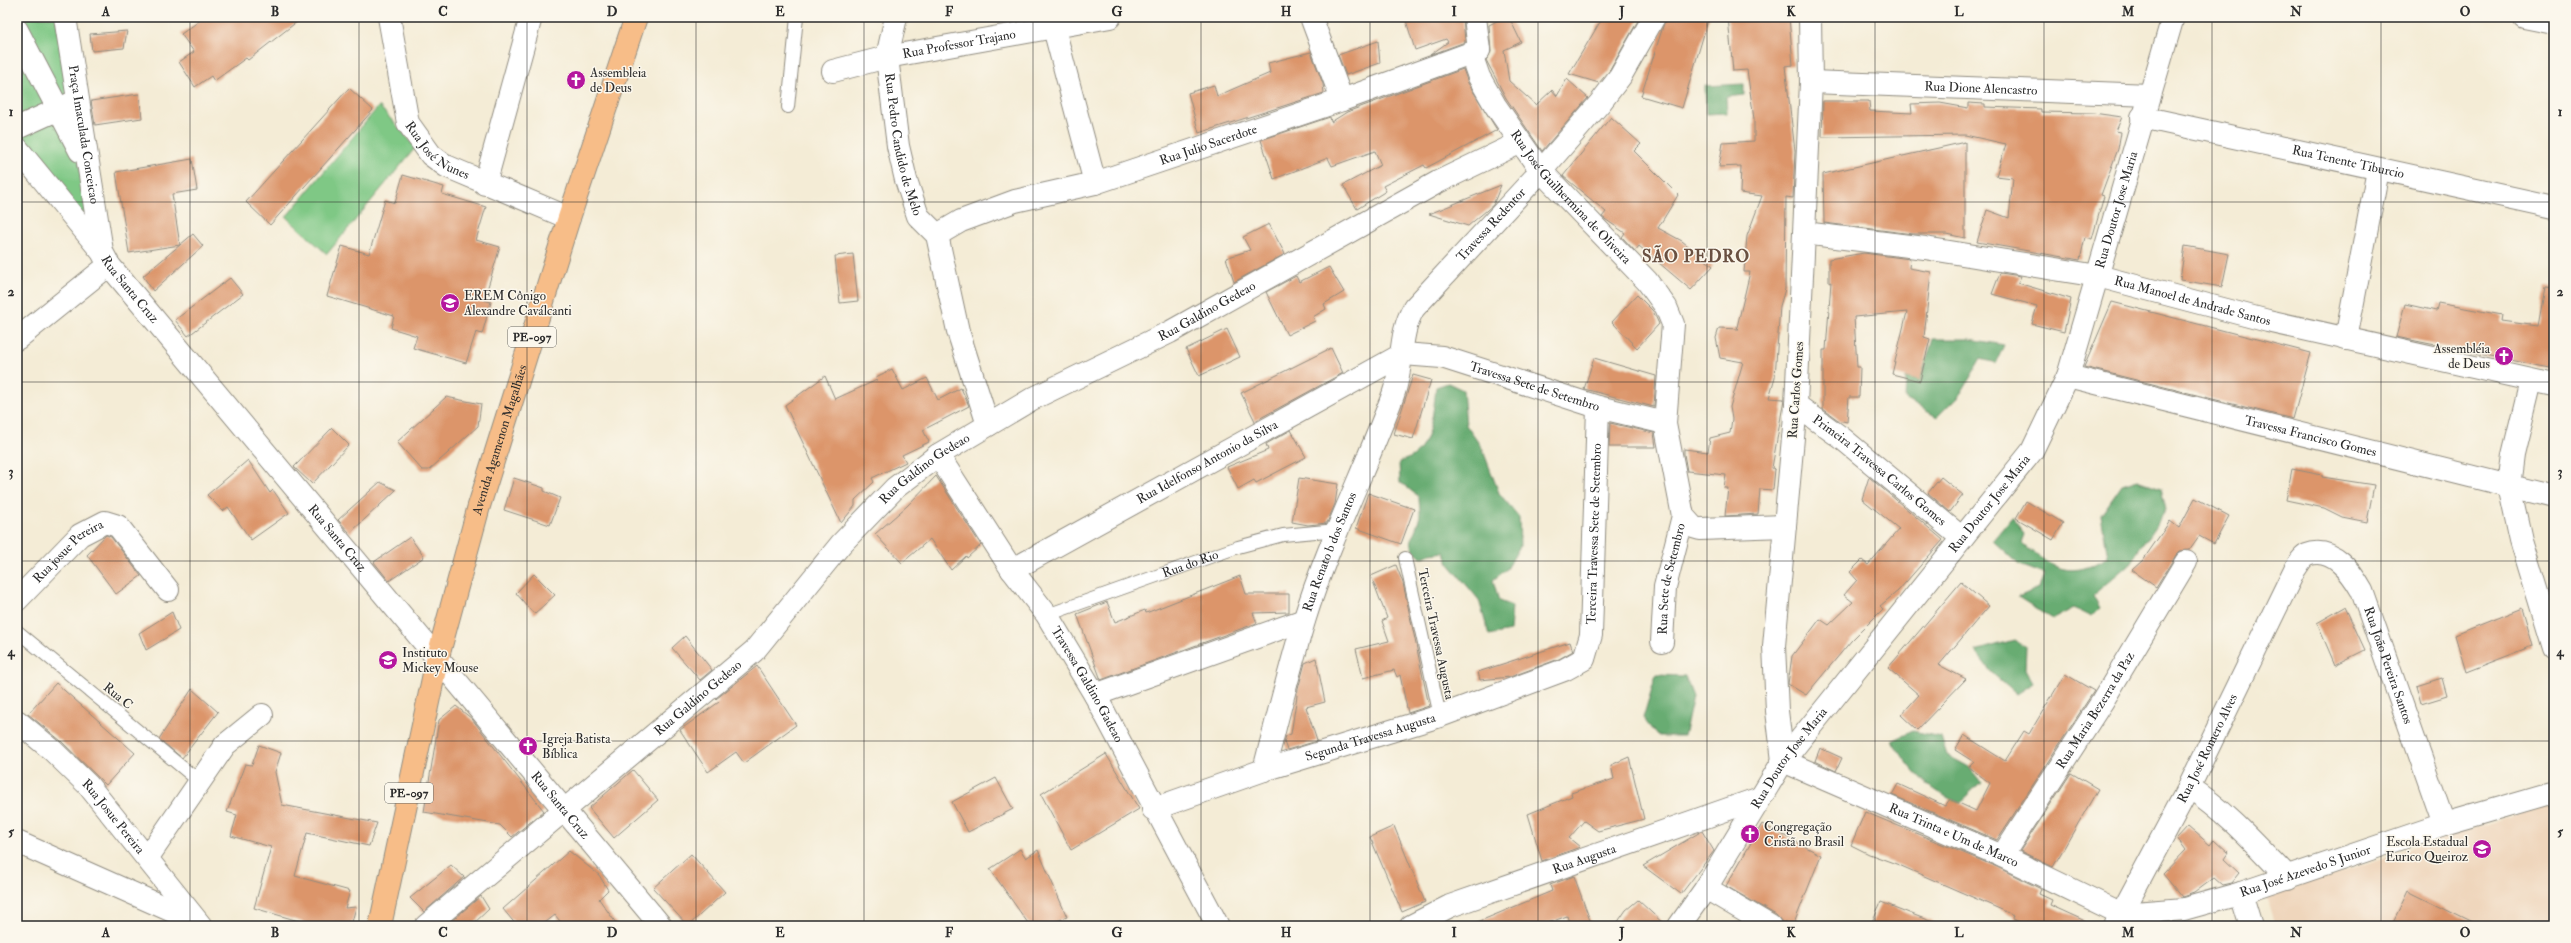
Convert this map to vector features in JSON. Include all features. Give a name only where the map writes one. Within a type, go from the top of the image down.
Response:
[{"type":"main road","name":"Avenida Agamenon Magalhães","points":[[437,660],[479,506],[569,218],[636,17]]},
{"type":"main road","name":"PE-097","points":[[380,926],[437,660]]},
{"type":"street","name":"Praça Imaculada Conceicao","points":[[65,17],[88,166],[105,259]]},
{"type":"street","name":"Rua José Nunes","points":[[389,17],[408,123],[431,155],[446,166],[485,184],[569,218]]},
{"type":"street","points":[[485,184],[531,17]]},
{"type":"street","name":"Rua Pedro Candido de Melo","points":[[896,17],[887,57],[898,146],[912,202],[918,216],[937,235]]},
{"type":"street","name":"Rua Professor Trajano","points":[[833,71],[887,57],[1052,23],[1110,17]]},
{"type":"street","points":[[1311,17],[1342,100]]},
{"type":"street","name":"Rua José Guilhermina de Oliveira","points":[[1475,17],[1478,50],[1472,57],[1478,77],[1519,143],[1541,171],[1647,281],[1666,307],[1673,324],[1665,423],[1683,516]]},
{"type":"street","name":"Travessa Redentor","points":[[1403,346],[1407,319],[1414,308],[1541,171],[1620,77],[1654,17]]},
{"type":"street","name":"Rua Carlos Gomes","points":[[1783,761],[1777,711],[1774,646],[1796,405],[1811,82],[1810,17]]},
{"type":"street","name":"Rua Doutor Jose Maria","points":[[1679,926],[1706,888],[1783,761],[1962,538],[2014,477],[2032,451],[2068,376],[2098,276],[2142,116],[2150,95],[2173,17]]},
{"type":"street","points":[[2524,17],[2552,21]]},
{"type":"street","points":[[1052,23],[1095,183]]},
{"type":"street","points":[[17,30],[88,166]]},
{"type":"street","name":"Rua Julio Sacerdote","points":[[937,235],[961,221],[1015,201],[1095,183],[1342,100],[1478,50]]},
{"type":"street","name":"Rua Dione Alencastro","points":[[1811,82],[2150,95]]},
{"type":"street","points":[[17,128],[78,100]]},
{"type":"street","name":"Rua Tenente Tiburcio","points":[[2142,116],[2378,170],[2554,207]]},
{"type":"street","name":"Rua Galdino Gedeao","points":[[426,926],[567,810],[754,650],[841,544],[895,488],[938,455],[1032,399],[1170,332],[1438,182],[1519,143]]},
{"type":"street","name":"Rua Santa Cruz","points":[[17,148],[105,259],[437,660],[567,810],[661,926]]},
{"type":"street","points":[[2346,339],[2378,170]]},
{"type":"street","name":"Rua Manoel de Andrade Santos","points":[[1804,233],[1925,248],[2098,276],[2268,321],[2554,386]]},
{"type":"street","points":[[937,235],[958,331],[988,425]]},
{"type":"street","points":[[17,339],[105,259]]},
{"type":"street","name":"Travessa Sete de Setembro","points":[[1403,346],[1598,407],[1665,423]]},
{"type":"street","name":"Rua Renato b dos Santos","points":[[1264,770],[1304,620],[1337,530],[1394,394],[1403,346]]},
{"type":"street","name":"Rua Idelfonso Antonio da Silva","points":[[1012,570],[1403,346]]},
{"type":"street","name":"Travessa Francisco Gomes","points":[[2068,376],[2554,497]]},
{"type":"street","points":[[2531,381],[2513,455],[2509,486],[2520,540],[2554,648]]},
{"type":"street","name":"Primeira Travessa Carlos Gomes","points":[[1796,405],[1843,439],[1962,538]]},
{"type":"street","name":"Terceira Travessa Sete de Setembro","points":[[1584,659],[1591,635],[1598,407]]},
{"type":"street","name":"Travessa Galdino Gadeao","points":[[938,455],[1012,570],[1047,615],[1095,695],[1153,809],[1218,926]]},
{"type":"street","points":[[1683,516],[1693,527],[1700,529],[1785,526]]},
{"type":"street","name":"Rua Sete de Setembro","points":[[1662,642],[1665,587],[1683,516]]},
{"type":"street","name":"Rua josue Pereira","points":[[17,600],[80,535],[105,522],[118,526],[168,590]]},
{"type":"street","name":"Rua João Pereira Santos","points":[[2295,569],[2306,556],[2314,554],[2328,556],[2346,566],[2354,576],[2362,591],[2444,824]]},
{"type":"street","name":"Rua Maria Bezerra da Paz","points":[[2002,856],[2102,702],[2186,562]]},
{"type":"street","name":"Rua José Romero Alves","points":[[2118,920],[2189,787],[2295,569]]},
{"type":"street","points":[[1095,695],[1304,620]]},
{"type":"street","name":"Segunda Travessa Augusta","points":[[1153,809],[1264,770],[1440,716],[1564,670],[1584,659]]},
{"type":"street","points":[[148,857],[225,745],[262,715]]},
{"type":"street","name":"Rua Josue Pereira","points":[[17,721],[52,750],[88,785],[148,857],[200,924]]},
{"type":"street","name":"Rua Trinta e Um de Marco","points":[[1783,761],[2002,856],[2118,920]]},
{"type":"street","points":[[2189,787],[2208,800],[2237,826],[2288,878]]},
{"type":"street","name":"Rua José Azevedo S Junior","points":[[2118,920],[2184,909],[2241,893],[2444,824],[2554,792]]},
{"type":"street","name":"Rua Augusta","points":[[1411,926],[1450,906],[1760,798]]},
{"type":"street","points":[[17,842],[200,924]]},
{"type":"street","points":[[1706,888],[1770,926]]},
{"type":"street","points":[[2241,893],[2251,926]]},
{"type":"lane","points":[[788,107],[797,17]]},
{"type":"lane","name":"Rua do Rio","points":[[1047,615],[1238,547],[1283,535],[1337,530]]},
{"type":"lane","name":"Terceira Travessa Augusta","points":[[1405,558],[1440,716]]},
{"type":"lane","name":"Rua C","points":[[17,631],[200,782]]},
{"type":"shaded area","name":"Escola Estadual Eurico Queiroz","points":[[2554,802],[2554,926],[2275,926],[2266,896]]},
{"type":"green space","points":[[17,17],[56,17],[89,226],[17,139]]},
{"type":"green space","points":[[1744,84],[1744,95],[1726,97],[1727,113],[1706,114],[1705,86]]},
{"type":"green space","points":[[379,106],[416,147],[327,254],[286,217]]},
{"type":"green space","points":[[1933,339],[1970,339],[2004,345],[1996,363],[1981,359],[1961,393],[1937,417],[1905,399],[1906,378],[1920,381]]},
{"type":"green space","points":[[1448,383],[1463,390],[1466,425],[1482,448],[1499,493],[1519,517],[1520,546],[1507,569],[1493,580],[1499,601],[1512,606],[1510,631],[1489,635],[1479,600],[1449,564],[1445,552],[1430,554],[1421,558],[1413,548],[1412,540],[1420,517],[1419,497],[1400,482],[1399,462],[1413,456],[1419,451],[1424,443],[1428,434],[1436,387]]},
{"type":"green space","points":[[2138,480],[2161,488],[2166,510],[2128,566],[2093,596],[2100,609],[2092,617],[2074,608],[2053,619],[2018,597],[2039,588],[2044,574],[2020,565],[1993,540],[2012,517],[2025,533],[2022,543],[2043,560],[2063,569],[2073,570],[2084,568],[2108,557],[2101,515],[2122,485]]},
{"type":"green space","points":[[2014,640],[2026,647],[2025,669],[2033,683],[2016,694],[1992,673],[1975,651]]},
{"type":"green space","points":[[1656,675],[1685,676],[1693,697],[1684,736],[1657,736],[1643,718]]},
{"type":"green space","points":[[1913,731],[1941,737],[1947,755],[1969,767],[1981,782],[1959,803],[1937,791],[1920,778],[1892,741]]},
{"type":"building","points":[[205,17],[303,17],[248,60],[246,58],[214,81],[211,76],[195,87],[179,62],[194,52],[181,34]]},
{"type":"building","points":[[1405,17],[1463,17],[1465,42],[1430,55],[1448,42],[1446,39],[1415,50]]},
{"type":"building","points":[[1505,17],[1509,17],[1521,42],[1504,50],[1509,81],[1536,105],[1552,90],[1557,96],[1567,79],[1588,98],[1542,151],[1506,98],[1486,60],[1491,52],[1489,25]]},
{"type":"building","points":[[1603,17],[1640,17],[1610,70],[1599,83],[1569,74]]},
{"type":"building","points":[[1666,17],[1709,17],[1682,108],[1641,96]]},
{"type":"building","points":[[1728,17],[1789,17],[1793,65],[1785,66],[1795,151],[1793,198],[1786,197],[1785,289],[1780,306],[1775,377],[1769,398],[1784,399],[1772,468],[1775,469],[1773,490],[1760,489],[1758,514],[1725,516],[1728,488],[1724,488],[1726,475],[1687,471],[1684,449],[1708,452],[1710,438],[1730,433],[1732,419],[1730,407],[1743,362],[1720,358],[1716,338],[1719,328],[1739,329],[1737,327],[1750,272],[1744,272],[1747,236],[1762,196],[1740,193],[1741,166],[1719,167],[1723,143],[1754,141],[1754,119],[1747,70],[1733,71]]},
{"type":"building","points":[[127,31],[124,48],[92,51],[90,34]]},
{"type":"building","points":[[1378,41],[1380,63],[1346,75],[1338,55]]},
{"type":"building","points":[[1311,52],[1323,84],[1324,93],[1199,133],[1188,93],[1214,85],[1217,96],[1270,73],[1268,63]]},
{"type":"building","points":[[1463,69],[1468,83],[1497,130],[1426,168],[1424,165],[1383,186],[1386,191],[1357,209],[1343,185],[1381,165],[1375,151],[1332,166],[1328,158],[1274,179],[1261,140],[1330,117],[1331,122],[1347,112]]},
{"type":"building","points":[[349,88],[373,110],[270,225],[246,202]]},
{"type":"building","points":[[139,94],[142,118],[95,125],[91,101]]},
{"type":"building","points":[[1823,101],[1869,101],[1870,111],[1912,113],[1911,104],[1940,103],[1968,108],[1968,103],[1985,104],[1985,107],[2041,109],[2041,112],[2093,113],[2122,117],[2116,131],[2121,132],[2118,149],[2101,195],[2104,196],[2092,239],[2085,237],[2080,260],[1977,242],[1987,210],[2009,218],[2013,178],[1996,176],[2006,144],[1965,135],[1822,137]]},
{"type":"building","points":[[1611,117],[1641,144],[1634,151],[1678,195],[1658,228],[1682,241],[1713,266],[1691,290],[1639,246],[1635,251],[1622,237],[1625,233],[1602,217],[1606,212],[1563,176]]},
{"type":"building","points":[[1965,142],[1965,238],[1946,234],[1913,234],[1824,223],[1823,174]]},
{"type":"building","points":[[192,159],[197,190],[172,194],[180,245],[129,253],[116,172]]},
{"type":"building","points":[[403,175],[444,187],[442,194],[486,207],[476,240],[500,247],[484,300],[491,302],[482,334],[476,332],[466,363],[413,348],[417,336],[391,328],[394,316],[327,296],[342,246],[369,254],[385,200],[395,203]]},
{"type":"building","points":[[1501,185],[1493,205],[1468,226],[1429,214]]},
{"type":"building","points":[[1269,224],[1285,254],[1234,282],[1226,258],[1250,250],[1243,237]]},
{"type":"building","points":[[193,234],[203,246],[153,291],[143,276]]},
{"type":"building","points":[[2185,246],[2229,254],[2222,287],[2180,280]]},
{"type":"building","points":[[1864,253],[1910,259],[1909,268],[1931,272],[1924,337],[1930,339],[1920,381],[1892,374],[1907,312],[1854,317],[1857,367],[1860,367],[1859,397],[1849,397],[1847,422],[1838,420],[1823,409],[1823,350],[1826,350],[1831,282],[1829,283],[1829,259]]},
{"type":"building","points":[[853,254],[858,301],[840,303],[835,256]]},
{"type":"building","points":[[1329,267],[1344,292],[1324,304],[1326,309],[1313,317],[1315,321],[1287,335],[1266,292],[1296,276],[1299,282]]},
{"type":"building","points":[[2000,273],[2021,276],[2018,283],[2071,299],[2064,332],[2032,324],[2037,306],[1992,294]]},
{"type":"building","points":[[230,278],[243,294],[188,336],[175,320]]},
{"type":"building","points":[[2545,288],[2554,289],[2554,346],[2550,368],[2396,337],[2405,304],[2436,311],[2438,303],[2502,315],[2501,321],[2538,326]]},
{"type":"building","points":[[1637,295],[1653,311],[1659,324],[1637,348],[1612,322]]},
{"type":"building","points":[[2112,302],[2311,353],[2293,419],[2084,367]]},
{"type":"building","points":[[1227,329],[1240,357],[1199,376],[1186,349]]},
{"type":"building","points":[[1331,348],[1343,373],[1255,421],[1241,393]]},
{"type":"building","points":[[1594,358],[1656,376],[1654,407],[1584,389]]},
{"type":"building","points":[[892,369],[903,390],[927,378],[938,400],[961,388],[969,406],[923,430],[929,442],[902,455],[906,462],[872,478],[874,482],[855,500],[855,506],[841,523],[785,405],[825,376],[835,399],[877,380],[876,377]]},
{"type":"building","points":[[1413,375],[1431,380],[1413,439],[1394,434]]},
{"type":"building","points":[[446,397],[481,404],[478,426],[429,470],[422,470],[397,442]]},
{"type":"building","points":[[1610,423],[1654,433],[1656,447],[1609,447]]},
{"type":"building","points":[[332,428],[349,445],[312,484],[294,467]]},
{"type":"building","points":[[1291,430],[1306,457],[1256,483],[1254,480],[1238,489],[1227,467],[1268,450],[1266,444]]},
{"type":"building","points":[[248,460],[270,493],[273,490],[289,513],[251,540],[228,507],[223,511],[207,495]]},
{"type":"building","points":[[2292,469],[2322,475],[2322,477],[2374,485],[2367,522],[2342,517],[2324,508],[2286,500]]},
{"type":"building","points":[[936,476],[981,545],[951,570],[930,539],[902,563],[875,534],[907,506]]},
{"type":"building","points":[[1869,477],[1943,540],[1898,591],[1880,606],[1883,609],[1851,641],[1806,695],[1788,684],[1792,656],[1820,619],[1829,625],[1853,602],[1844,595],[1857,580],[1850,572],[1862,560],[1868,565],[1899,529],[1862,499]]},
{"type":"building","points":[[1941,477],[1963,495],[1950,512],[1928,493]]},
{"type":"building","points":[[514,478],[544,488],[544,491],[560,498],[550,525],[504,510]]},
{"type":"building","points":[[1299,478],[1338,484],[1335,504],[1327,523],[1308,525],[1292,522]]},
{"type":"building","points":[[380,482],[396,490],[350,533],[338,520]]},
{"type":"building","points":[[1368,493],[1414,509],[1401,544],[1356,528]]},
{"type":"building","points":[[2195,498],[2229,516],[2214,544],[2199,536],[2189,550],[2180,551],[2176,555],[2156,587],[2132,570],[2143,560],[2170,521],[2179,528]]},
{"type":"building","points":[[2026,501],[2063,523],[2053,540],[2016,518]]},
{"type":"building","points":[[106,535],[111,537],[141,576],[116,594],[87,555]]},
{"type":"building","points":[[410,537],[424,557],[389,581],[374,562]]},
{"type":"building","points":[[1396,565],[1403,583],[1429,706],[1408,713],[1400,675],[1397,677],[1394,670],[1363,678],[1356,649],[1389,641],[1382,621],[1387,618],[1371,576]]},
{"type":"building","points":[[534,574],[555,595],[534,614],[516,593]]},
{"type":"building","points":[[1240,576],[1246,594],[1289,594],[1289,612],[1253,613],[1257,623],[1101,680],[1077,614],[1107,602],[1115,622],[1145,610],[1146,613]]},
{"type":"building","points":[[1961,582],[1989,606],[1939,665],[1966,679],[1917,730],[1901,715],[1919,695],[1888,668]]},
{"type":"building","points":[[2345,607],[2365,650],[2335,665],[2317,623]]},
{"type":"building","points":[[2522,608],[2533,646],[2466,672],[2455,635]]},
{"type":"building","points":[[172,612],[179,630],[146,650],[139,633]]},
{"type":"building","points":[[685,636],[712,670],[700,680],[672,648]]},
{"type":"building","points":[[1570,642],[1573,651],[1559,659],[1510,677],[1480,680],[1478,672]]},
{"type":"building","points":[[1316,658],[1325,702],[1306,707],[1317,741],[1287,750],[1284,742],[1286,736],[1291,734],[1298,689],[1305,663]]},
{"type":"building","points":[[757,666],[796,725],[744,763],[736,752],[708,772],[680,730],[719,702],[716,699]]},
{"type":"building","points":[[2065,674],[2094,691],[1997,840],[1892,795],[1898,784],[1945,806],[1950,799],[1976,811],[1990,783],[1969,767],[1974,762],[1955,750],[1964,735],[2005,761],[2024,731],[2029,734]]},
{"type":"building","points":[[2442,678],[2447,696],[2421,704],[2416,686]]},
{"type":"building","points":[[56,683],[135,753],[106,785],[61,741],[28,714]]},
{"type":"building","points":[[192,689],[218,712],[182,758],[159,739]]},
{"type":"building","points":[[456,706],[472,719],[544,811],[512,837],[500,825],[424,812],[439,720]]},
{"type":"building","points":[[259,745],[281,753],[275,772],[282,805],[377,823],[369,846],[307,833],[295,876],[350,891],[345,908],[356,907],[351,926],[316,926],[254,908],[271,847],[231,836],[237,815],[227,812],[245,764],[252,765]]},
{"type":"building","points":[[1820,748],[1842,758],[1836,771],[1815,761]]},
{"type":"building","points":[[1106,754],[1139,809],[1071,850],[1041,794]]},
{"type":"building","points":[[1629,757],[1644,819],[1598,831],[1584,821],[1569,838],[1580,847],[1542,861],[1528,814],[1572,796],[1571,793],[1614,779],[1611,765]]},
{"type":"building","points":[[633,770],[658,800],[614,838],[589,808]]},
{"type":"building","points":[[2071,773],[2098,789],[2053,867],[2020,851]]},
{"type":"building","points":[[996,778],[1013,809],[968,832],[952,802]]},
{"type":"building","points":[[1865,812],[1997,867],[2041,889],[2039,894],[2052,900],[2050,905],[2096,926],[2028,926],[2013,919],[2014,916],[2002,910],[1899,865],[1869,854],[1851,845]]},
{"type":"building","points":[[1762,824],[1821,855],[1793,926],[1782,922],[1776,915],[1726,886]]},
{"type":"building","points":[[1394,826],[1425,902],[1402,912],[1370,837]]},
{"type":"building","points":[[2188,826],[2210,845],[2214,840],[2228,853],[2224,859],[2239,873],[2231,883],[2222,885],[2214,878],[2194,893],[2182,897],[2163,874],[2186,850],[2177,838]]},
{"type":"building","points":[[1702,831],[1714,851],[1681,894],[1643,866]]},
{"type":"building","points":[[1020,849],[1026,858],[1038,850],[1067,917],[1045,926],[1030,926],[990,869]]},
{"type":"building","points":[[569,851],[599,875],[608,890],[599,899],[618,926],[564,926],[555,915],[541,926],[517,926],[503,909]]},
{"type":"building","points":[[691,854],[725,892],[688,926],[653,888]]},
{"type":"building","points":[[451,865],[464,877],[424,912],[410,898]]},
{"type":"building","points":[[1574,876],[1592,926],[1570,926],[1567,916],[1540,926],[1468,926],[1552,891],[1550,885]]},
{"type":"building","points":[[2408,891],[2479,926],[2391,926]]},
{"type":"building","points":[[481,896],[489,909],[471,926],[453,926],[450,922]]},
{"type":"building","points":[[1638,900],[1666,926],[1615,926],[1626,910]]},
{"type":"building","points":[[1881,902],[1940,925],[1870,926]]},
{"type":"place","name":"Assembleia de Deus","points":[[576,80]]},
{"type":"place","name":"EREM Cônigo Alexandre Caválcanti","points":[[450,303]]},
{"type":"place","name":"Assembléia de Deus","points":[[2504,356]]},
{"type":"place","name":"Instituto Mickey Mouse","points":[[388,660]]},
{"type":"place","name":"Igreja Batista Bíblica","points":[[528,746]]},
{"type":"place","name":"Congregação Cristã no Brasil","points":[[1750,834]]},
{"type":"place","name":"Escola Estadual Eurico Queiroz","points":[[2482,849]]},
{"type":"district","name":"SÃO PEDRO","points":[[1696,256]]}]
